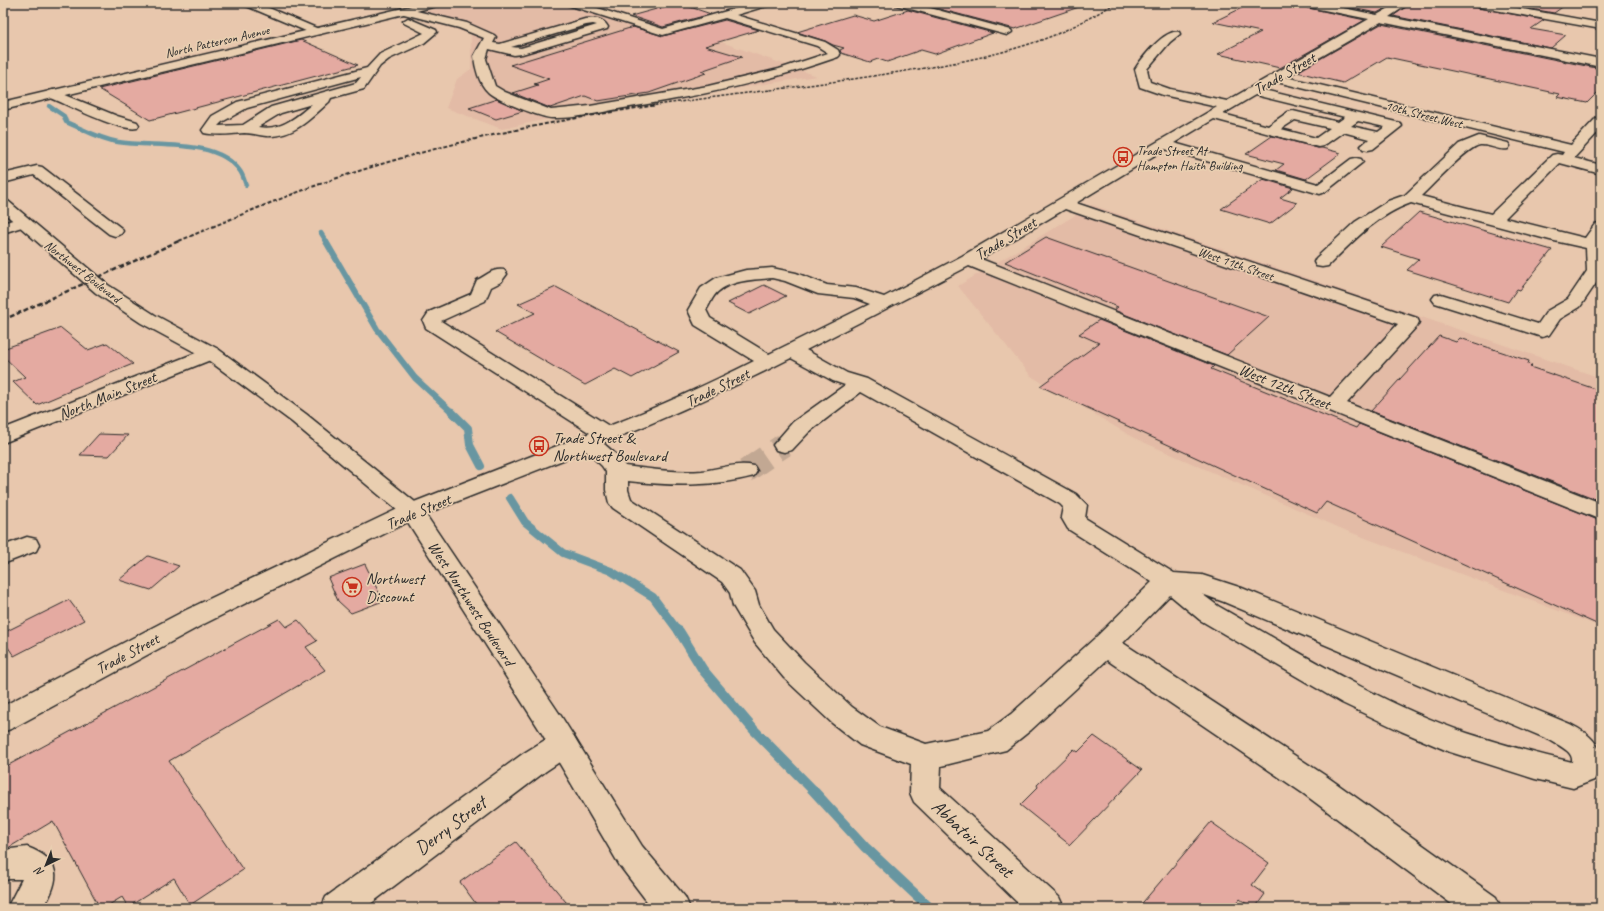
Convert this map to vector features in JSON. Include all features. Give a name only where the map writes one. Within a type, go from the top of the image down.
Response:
[{"type":"street","points":[[248,3],[317,32]]},
{"type":"street","name":"North Patterson Avenue","points":[[3,106],[438,3]]},
{"type":"street","points":[[572,3],[663,32],[766,3]]},
{"type":"street","points":[[900,3],[1007,32]]},
{"type":"street","points":[[1304,3],[1601,63]]},
{"type":"street","name":"Trade Street","points":[[3,720],[195,617],[412,511],[599,439],[683,403],[886,303],[968,260],[1228,105],[1405,3]]},
{"type":"street","points":[[1473,3],[1601,26]]},
{"type":"street","points":[[1493,3],[1601,22]]},
{"type":"street","points":[[404,11],[482,31],[490,37],[480,59],[489,86],[492,90],[535,110],[551,114],[675,97],[743,83],[797,68],[834,55],[834,52],[821,44],[726,15]]},
{"type":"street","points":[[488,42],[596,11]]},
{"type":"street","points":[[246,129],[276,110],[360,86],[379,60],[432,32],[390,14]]},
{"type":"street","points":[[488,42],[514,52],[522,51],[603,27],[603,25],[594,21],[585,22],[500,46]]},
{"type":"street","points":[[1175,34],[1166,40],[1141,69],[1144,84],[1168,92],[1228,105]]},
{"type":"street","points":[[330,95],[291,127],[277,133],[262,133],[246,129],[228,131],[209,130],[217,119],[242,105],[373,70]]},
{"type":"street","name":"10th Street West","points":[[1275,78],[1565,156],[1601,170]]},
{"type":"street","points":[[1162,144],[1320,189],[1395,126],[1254,90]]},
{"type":"street","points":[[53,94],[112,119],[132,125]]},
{"type":"street","points":[[1271,130],[1310,104]]},
{"type":"street","points":[[1212,115],[1318,143],[1356,116]]},
{"type":"street","points":[[1292,115],[1379,138]]},
{"type":"street","points":[[1494,220],[1600,124]]},
{"type":"street","points":[[1322,262],[1361,225],[1393,204],[1410,198],[1464,147],[1482,134]]},
{"type":"street","points":[[3,179],[37,170],[115,231]]},
{"type":"street","points":[[1410,198],[1556,237],[1593,245]]},
{"type":"street","name":"West 11th Street","points":[[1062,203],[1410,322],[1334,405]]},
{"type":"street","name":"Northwest Boulevard","points":[[3,204],[22,222],[102,289],[148,319],[211,353]]},
{"type":"street","points":[[3,228],[22,222]]},
{"type":"street","points":[[1441,299],[1542,331],[1553,315],[1574,303],[1596,271],[1593,240],[1601,227]]},
{"type":"street","name":"West 12th Street","points":[[968,260],[1601,512]]},
{"type":"street","points":[[768,362],[702,321],[697,310],[707,292],[722,282],[728,280],[746,275],[772,273],[790,277],[824,290],[856,293],[886,303]]},
{"type":"street","points":[[498,274],[495,278],[483,284],[479,297],[435,316],[432,320],[433,324],[599,439],[617,472],[617,490],[621,503],[731,576],[742,591],[746,606],[764,636],[794,670],[842,716],[870,736],[926,758],[996,741],[1021,722],[1105,645],[1169,581]]},
{"type":"street","points":[[792,350],[840,377],[860,383],[1068,499],[1074,506],[1074,517],[1076,523],[1169,581],[1209,613],[1352,695],[1411,723],[1460,743],[1535,766],[1573,776],[1583,771],[1588,761],[1587,753],[1577,742],[1560,732],[1233,595],[1202,584],[1169,581]]},
{"type":"street","name":"North Main Street","points":[[3,437],[211,353]]},
{"type":"street","name":"West Northwest Boulevard","points":[[211,353],[299,418],[412,511],[563,744],[631,856],[672,908]]},
{"type":"street","points":[[784,445],[801,427],[860,383]]},
{"type":"street","points":[[617,472],[661,478],[701,478],[746,470]]},
{"type":"street","points":[[3,556],[27,545]]},
{"type":"street","points":[[1105,645],[1315,785],[1484,908]]},
{"type":"street","name":"Derry Street","points":[[338,908],[535,762],[563,744]]},
{"type":"street","name":"Abbatoir Street","points":[[926,758],[925,793],[1047,908]]},
{"type":"street","points":[[3,866],[6,864],[27,862],[40,872],[37,888],[24,908]]},
{"type":"shaded area","points":[[462,3],[559,3],[662,36],[685,29],[817,76],[574,113],[502,129],[446,108],[457,79],[471,69],[471,34],[408,15]]},
{"type":"shaded area","points":[[1092,205],[1601,378],[1601,627],[1347,531],[1134,438],[1031,376],[958,286]]},
{"type":"building","points":[[678,3],[711,14],[663,27],[631,16]]},
{"type":"building","points":[[930,3],[1081,3],[1082,6],[1015,29],[924,5]]},
{"type":"building","points":[[1252,3],[1298,3],[1304,7],[1365,20],[1280,68],[1218,54],[1261,32],[1213,22]]},
{"type":"building","points":[[1326,3],[1395,3],[1377,13]]},
{"type":"building","points":[[1411,3],[1467,3],[1473,7],[1544,20],[1531,29],[1566,35],[1551,48],[1393,16]]},
{"type":"building","points":[[1498,3],[1568,3],[1554,13]]},
{"type":"building","points":[[908,10],[993,33],[935,54],[921,50],[887,62],[878,59],[870,62],[841,53],[840,50],[844,48],[797,32],[853,15],[874,21]]},
{"type":"building","points":[[725,20],[759,30],[705,46],[742,57],[701,71],[706,73],[649,93],[598,101],[585,96],[550,108],[513,93],[538,85],[534,84],[549,79],[510,65],[633,27],[663,36]]},
{"type":"building","points":[[1381,24],[1601,69],[1601,89],[1587,103],[1557,97],[1560,94],[1387,57],[1343,83],[1297,72]]},
{"type":"building","points":[[301,40],[358,65],[150,120],[99,89]]},
{"type":"building","points":[[497,99],[523,111],[496,119],[469,108]]},
{"type":"building","points":[[1272,136],[1341,153],[1306,179],[1276,170],[1284,164],[1246,154]]},
{"type":"building","points":[[1263,179],[1293,188],[1280,198],[1297,203],[1270,224],[1221,209]]},
{"type":"building","points":[[1419,212],[1552,250],[1520,290],[1517,289],[1508,302],[1407,270],[1419,259],[1381,247]]},
{"type":"building","points":[[1046,237],[1269,317],[1227,355],[1114,310],[1118,307],[1005,262]]},
{"type":"building","points":[[764,285],[786,296],[749,314],[728,303]]},
{"type":"building","points":[[556,287],[679,352],[632,378],[615,369],[585,385],[495,332],[535,313],[518,304]]},
{"type":"building","points":[[1099,320],[1214,366],[1211,369],[1356,428],[1359,424],[1601,521],[1601,626],[1326,502],[1317,513],[1040,386],[1099,343],[1079,334]]},
{"type":"building","points":[[61,328],[88,350],[107,343],[133,364],[69,390],[70,391],[37,405],[13,382],[25,377],[3,356],[3,349]]},
{"type":"building","points":[[1439,336],[1456,342],[1460,338],[1529,361],[1528,364],[1532,365],[1530,367],[1601,391],[1601,501],[1371,411]]},
{"type":"building","points":[[99,434],[128,435],[109,456],[80,455]]},
{"type":"building","points":[[148,556],[179,566],[151,590],[119,580]]},
{"type":"building","points":[[365,564],[383,601],[351,613],[338,601],[328,578]]},
{"type":"building","points":[[69,600],[84,620],[14,656],[3,640],[3,633]]},
{"type":"building","points":[[279,619],[286,627],[298,620],[317,641],[306,647],[325,670],[169,761],[243,870],[190,905],[174,878],[128,907],[122,897],[104,908],[100,908],[53,821],[8,848],[3,848],[3,768]]},
{"type":"building","points":[[1094,736],[1142,770],[1070,845],[1020,805],[1038,787],[1037,785],[1074,749],[1078,752]]},
{"type":"building","points":[[1211,822],[1269,863],[1252,885],[1265,894],[1255,908],[1252,908],[1240,899],[1233,908],[1138,908]]},
{"type":"building","points":[[516,842],[571,908],[479,908],[460,882]]},
{"type":"waterway","points":[[49,106],[64,116],[66,122],[111,141],[133,144],[184,146],[200,148],[216,153],[229,160],[240,171],[246,185]]},
{"type":"waterway","points":[[321,233],[326,241]]},
{"type":"waterway","points":[[325,240],[377,329],[415,378],[453,413]]},
{"type":"waterway","points":[[453,413],[468,428],[470,445],[481,466]]},
{"type":"waterway","points":[[510,498],[525,522],[563,553],[611,571],[653,597],[679,632]]},
{"type":"waterway","points":[[679,631],[703,670],[754,730],[811,788],[865,847],[930,908]]},
{"type":"tunnel","points":[[746,471],[784,445]]},
{"type":"railway","points":[[654,105],[860,78],[933,67],[981,57],[1052,36],[1076,25],[1116,3]]},
{"type":"railway","points":[[179,241],[336,178],[396,160],[469,140],[506,132],[581,117],[654,105]]},
{"type":"railway","points":[[650,106],[654,105]]},
{"type":"railway","points":[[3,320],[181,240]]},
{"type":"place","name":"Trade Street At Hampton Haith Building","points":[[1123,157]]},
{"type":"place","name":"Trade Street & Northwest Boulevard","points":[[539,446]]},
{"type":"place","name":"Northwest Discount","points":[[352,587]]}]
